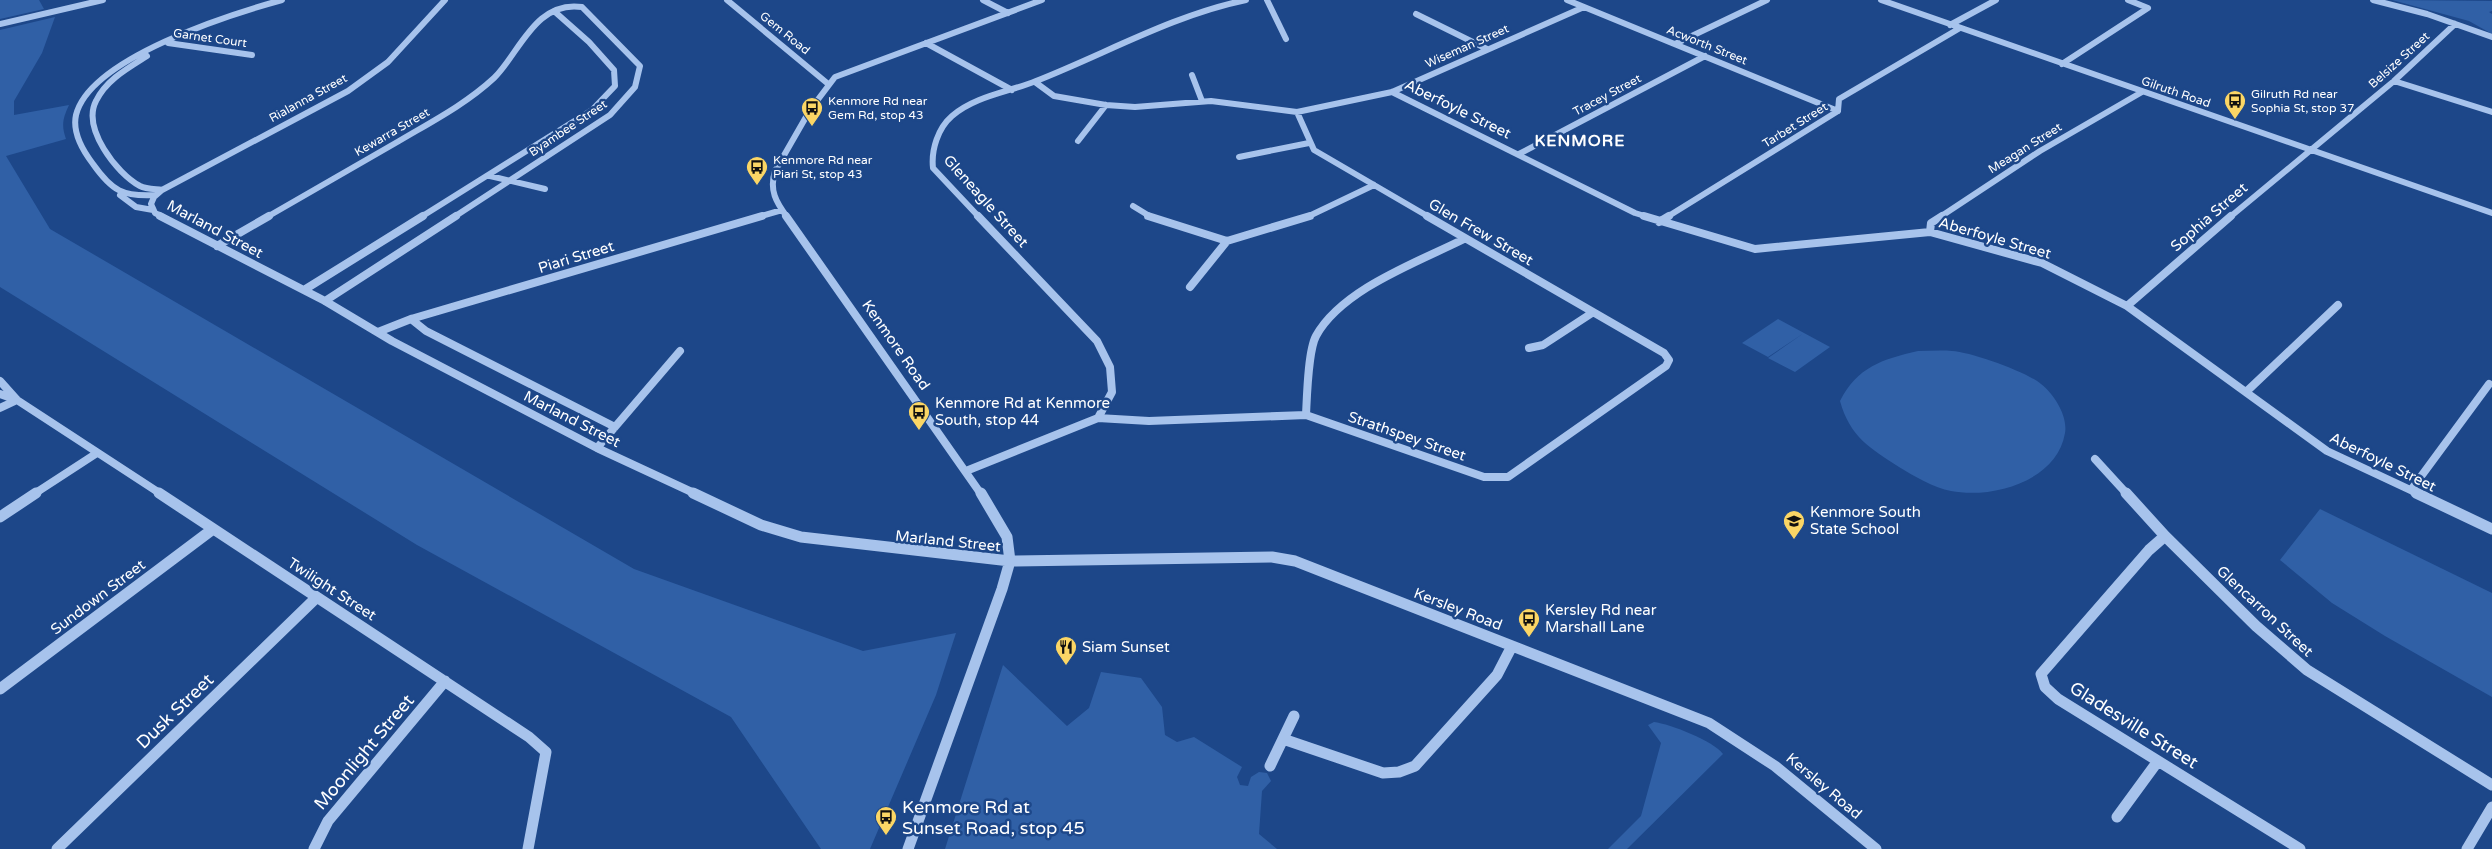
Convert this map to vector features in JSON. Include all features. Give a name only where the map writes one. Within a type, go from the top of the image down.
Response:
[{"type":"street","points":[[0,24],[103,0]]},
{"type":"street","name":"Marland Street","points":[[282,0],[263,5],[165,43],[128,60],[99,82],[84,98],[76,115],[76,132],[85,153],[100,174],[120,195],[136,207],[152,210],[597,448],[761,526],[801,537],[1010,561]]},
{"type":"street","points":[[435,0],[445,0]]},
{"type":"street","name":"Rialanna Street","points":[[159,192],[348,91],[388,62],[445,0]]},
{"type":"street","name":"Gem Road","points":[[727,0],[827,83]]},
{"type":"street","points":[[983,0],[1008,13]]},
{"type":"street","name":"Kenmore Road","points":[[908,849],[1002,589],[1010,561],[1007,536],[966,471],[782,210],[772,189],[775,171],[827,83],[842,73],[1042,0]]},
{"type":"street","name":"Gleneagle Street","points":[[1098,418],[1112,392],[1110,367],[1097,341],[933,168],[931,159],[944,126],[952,116],[964,108],[1035,82],[1186,18],[1221,5],[1246,0]]},
{"type":"street","points":[[1267,0],[1286,39]]},
{"type":"street","name":"Acworth Street","points":[[1567,0],[1838,111]]},
{"type":"street","points":[[1675,44],[1767,0]]},
{"type":"street","name":"Gilruth Road","points":[[1881,0],[2492,213]]},
{"type":"street","points":[[1950,25],[1996,0]]},
{"type":"street","points":[[2062,64],[2148,8],[2128,0]]},
{"type":"street","points":[[2373,0],[2410,9],[2492,37]]},
{"type":"street","name":"Byambee Street","points":[[325,301],[610,115],[636,88],[640,75],[640,66],[582,8],[576,5],[554,11]]},
{"type":"street","name":"Wiseman Street","points":[[1298,112],[1392,92],[1584,7]]},
{"type":"street","name":"Byambee Street","points":[[304,290],[490,176],[592,110],[615,86],[614,70],[588,42],[554,11]]},
{"type":"street","name":"Kewarra Street","points":[[217,246],[455,108],[483,88],[506,65],[537,18],[554,11]]},
{"type":"street","points":[[1416,14],[1487,49]]},
{"type":"street","name":"Belsize Street","points":[[2310,150],[2394,81],[2455,24]]},
{"type":"street","name":"Tarbet Street","points":[[1659,222],[1838,111],[1839,99],[1960,28]]},
{"type":"street","name":"Marland Street","points":[[159,192],[142,187],[133,181],[104,148],[93,128],[92,112],[98,95],[113,80],[165,43]]},
{"type":"street","name":"Garnet Court","points":[[165,43],[252,55]]},
{"type":"street","points":[[926,43],[1012,90]]},
{"type":"street","name":"Tracey Street","points":[[1519,154],[1705,56]]},
{"type":"street","points":[[1192,76],[1202,101]]},
{"type":"street","points":[[2394,81],[2492,112]]},
{"type":"street","points":[[1035,82],[1054,96],[1106,105],[1135,107],[1222,101],[1298,112],[1309,143],[1239,157]]},
{"type":"street","name":"Aberfoyle Street","points":[[1392,92],[1519,154],[1635,214],[1755,249],[1930,232],[2042,263],[2127,306],[2327,451],[2492,529]]},
{"type":"street","name":"Meagan Street","points":[[1930,232],[1932,223],[2032,156],[2142,92]]},
{"type":"street","points":[[1078,141],[1106,105]]},
{"type":"street","name":"Glen Frew Street","points":[[1309,143],[1314,150],[1592,313],[1664,352],[1669,360]]},
{"type":"street","name":"Sophia Street","points":[[2127,306],[2310,150]]},
{"type":"street","points":[[490,176],[545,189]]},
{"type":"street","points":[[1134,206],[1148,216],[1227,241],[1307,217],[1374,184]]},
{"type":"street","name":"Marland Street","points":[[120,195],[133,197],[159,192]]},
{"type":"street","name":"Marland Street","points":[[152,210],[151,204],[159,192]]},
{"type":"street","name":"Piari Street","points":[[378,332],[411,319],[782,210]]},
{"type":"street","points":[[1306,415],[1314,337],[1352,297],[1464,238]]},
{"type":"street","points":[[1190,288],[1227,241]]},
{"type":"street","points":[[2246,392],[2338,305]]},
{"type":"street","points":[[1529,348],[1543,345],[1592,313]]},
{"type":"street","name":"Marland Street","points":[[411,319],[426,331],[615,426]]},
{"type":"street","points":[[597,448],[680,351]]},
{"type":"street","name":"Strathspey Street","points":[[1098,418],[1149,420],[1306,415],[1484,477],[1508,477],[1666,366],[1669,360]]},
{"type":"street","name":"Twilight Street","points":[[0,381],[17,400]]},
{"type":"street","points":[[2411,490],[2489,384]]},
{"type":"street","name":"Twilight Street","points":[[0,394],[17,400],[529,737],[546,752],[528,849]]},
{"type":"street","points":[[0,408],[17,400]]},
{"type":"street","points":[[966,471],[1098,418]]},
{"type":"street","points":[[0,517],[97,453]]},
{"type":"street","name":"Glencarron Street","points":[[2095,459],[2165,536],[2256,626],[2307,670],[2481,780],[2492,785]]},
{"type":"street","name":"Sundown Street","points":[[0,689],[213,529]]},
{"type":"street","name":"Gladesville Street","points":[[2165,536],[2149,550],[2041,674],[2046,687],[2058,699],[2300,849]]},
{"type":"street","name":"Kersley Road","points":[[1010,561],[1272,557],[1294,561],[1693,716],[1741,740],[1772,762],[1876,849]]},
{"type":"street","name":"Dusk Street","points":[[57,849],[317,597]]},
{"type":"street","points":[[1283,739],[1383,773],[1400,772],[1415,766],[1497,675],[1512,646]]},
{"type":"street","name":"Moonlight Street","points":[[314,849],[328,821],[445,681]]},
{"type":"street","points":[[1270,766],[1294,716]]},
{"type":"street","points":[[2116,817],[2158,761]]},
{"type":"street","points":[[2467,849],[2492,807]]},
{"type":"shaded area","points":[[0,0],[39,0],[44,9],[0,19]]},
{"type":"shaded area","points":[[2392,0],[2492,1],[2492,11],[2489,12],[2492,14],[2492,34],[2469,21]]},
{"type":"shaded area","points":[[55,17],[42,53],[14,101],[14,115],[69,105],[63,122],[66,139],[6,156],[50,229],[634,569],[863,651],[956,633],[936,695],[870,849],[821,849],[731,717],[417,545],[0,287],[0,30]]},
{"type":"shaded area","points":[[1778,319],[1804,333],[1768,357],[1742,343]]},
{"type":"shaded area","points":[[1804,333],[1830,347],[1795,372],[1768,358]]},
{"type":"shaded area","points":[[1918,351],[1961,352],[1998,363],[2024,374],[2041,384],[2051,393],[2059,406],[2065,426],[2060,450],[2050,463],[2036,475],[2021,483],[2003,489],[1968,493],[1944,489],[1918,478],[1870,447],[1855,433],[1849,424],[1840,401],[1854,380],[1872,366],[1893,357]]},
{"type":"shaded area","points":[[2320,509],[2492,593],[2492,697],[2385,636],[2332,603],[2280,560]]},
{"type":"shaded area","points":[[1003,665],[1067,726],[1089,708],[1101,672],[1141,678],[1162,707],[1165,735],[1177,742],[1194,737],[1242,767],[1237,777],[1240,785],[1248,786],[1251,777],[1259,772],[1267,773],[1271,781],[1262,791],[1259,834],[1277,849],[945,849]]},
{"type":"shaded area","points":[[1654,722],[1691,734],[1711,744],[1723,754],[1627,849],[1608,849],[1641,816],[1661,743],[1648,725]]},
{"type":"place","name":"Gilruth Rd near Sophia St, stop 37","points":[[2235,120]]},
{"type":"place","name":"Kenmore Rd near Gem Rd, stop 43","points":[[812,127]]},
{"type":"place","name":"Kenmore Rd near Piari St, stop 43","points":[[757,186]]},
{"type":"place","name":"Kenmore Rd at Kenmore South, stop 44","points":[[919,431]]},
{"type":"place","name":"Kenmore South State School","points":[[1794,540]]},
{"type":"place","name":"Kersley Rd near Marshall Lane","points":[[1529,638]]},
{"type":"place","name":"Siam Sunset","points":[[1066,666]]},
{"type":"place","name":"Kenmore Rd at Sunset Road, stop 45","points":[[886,836]]},
{"type":"district","name":"KENMORE","points":[[1580,141]]}]
